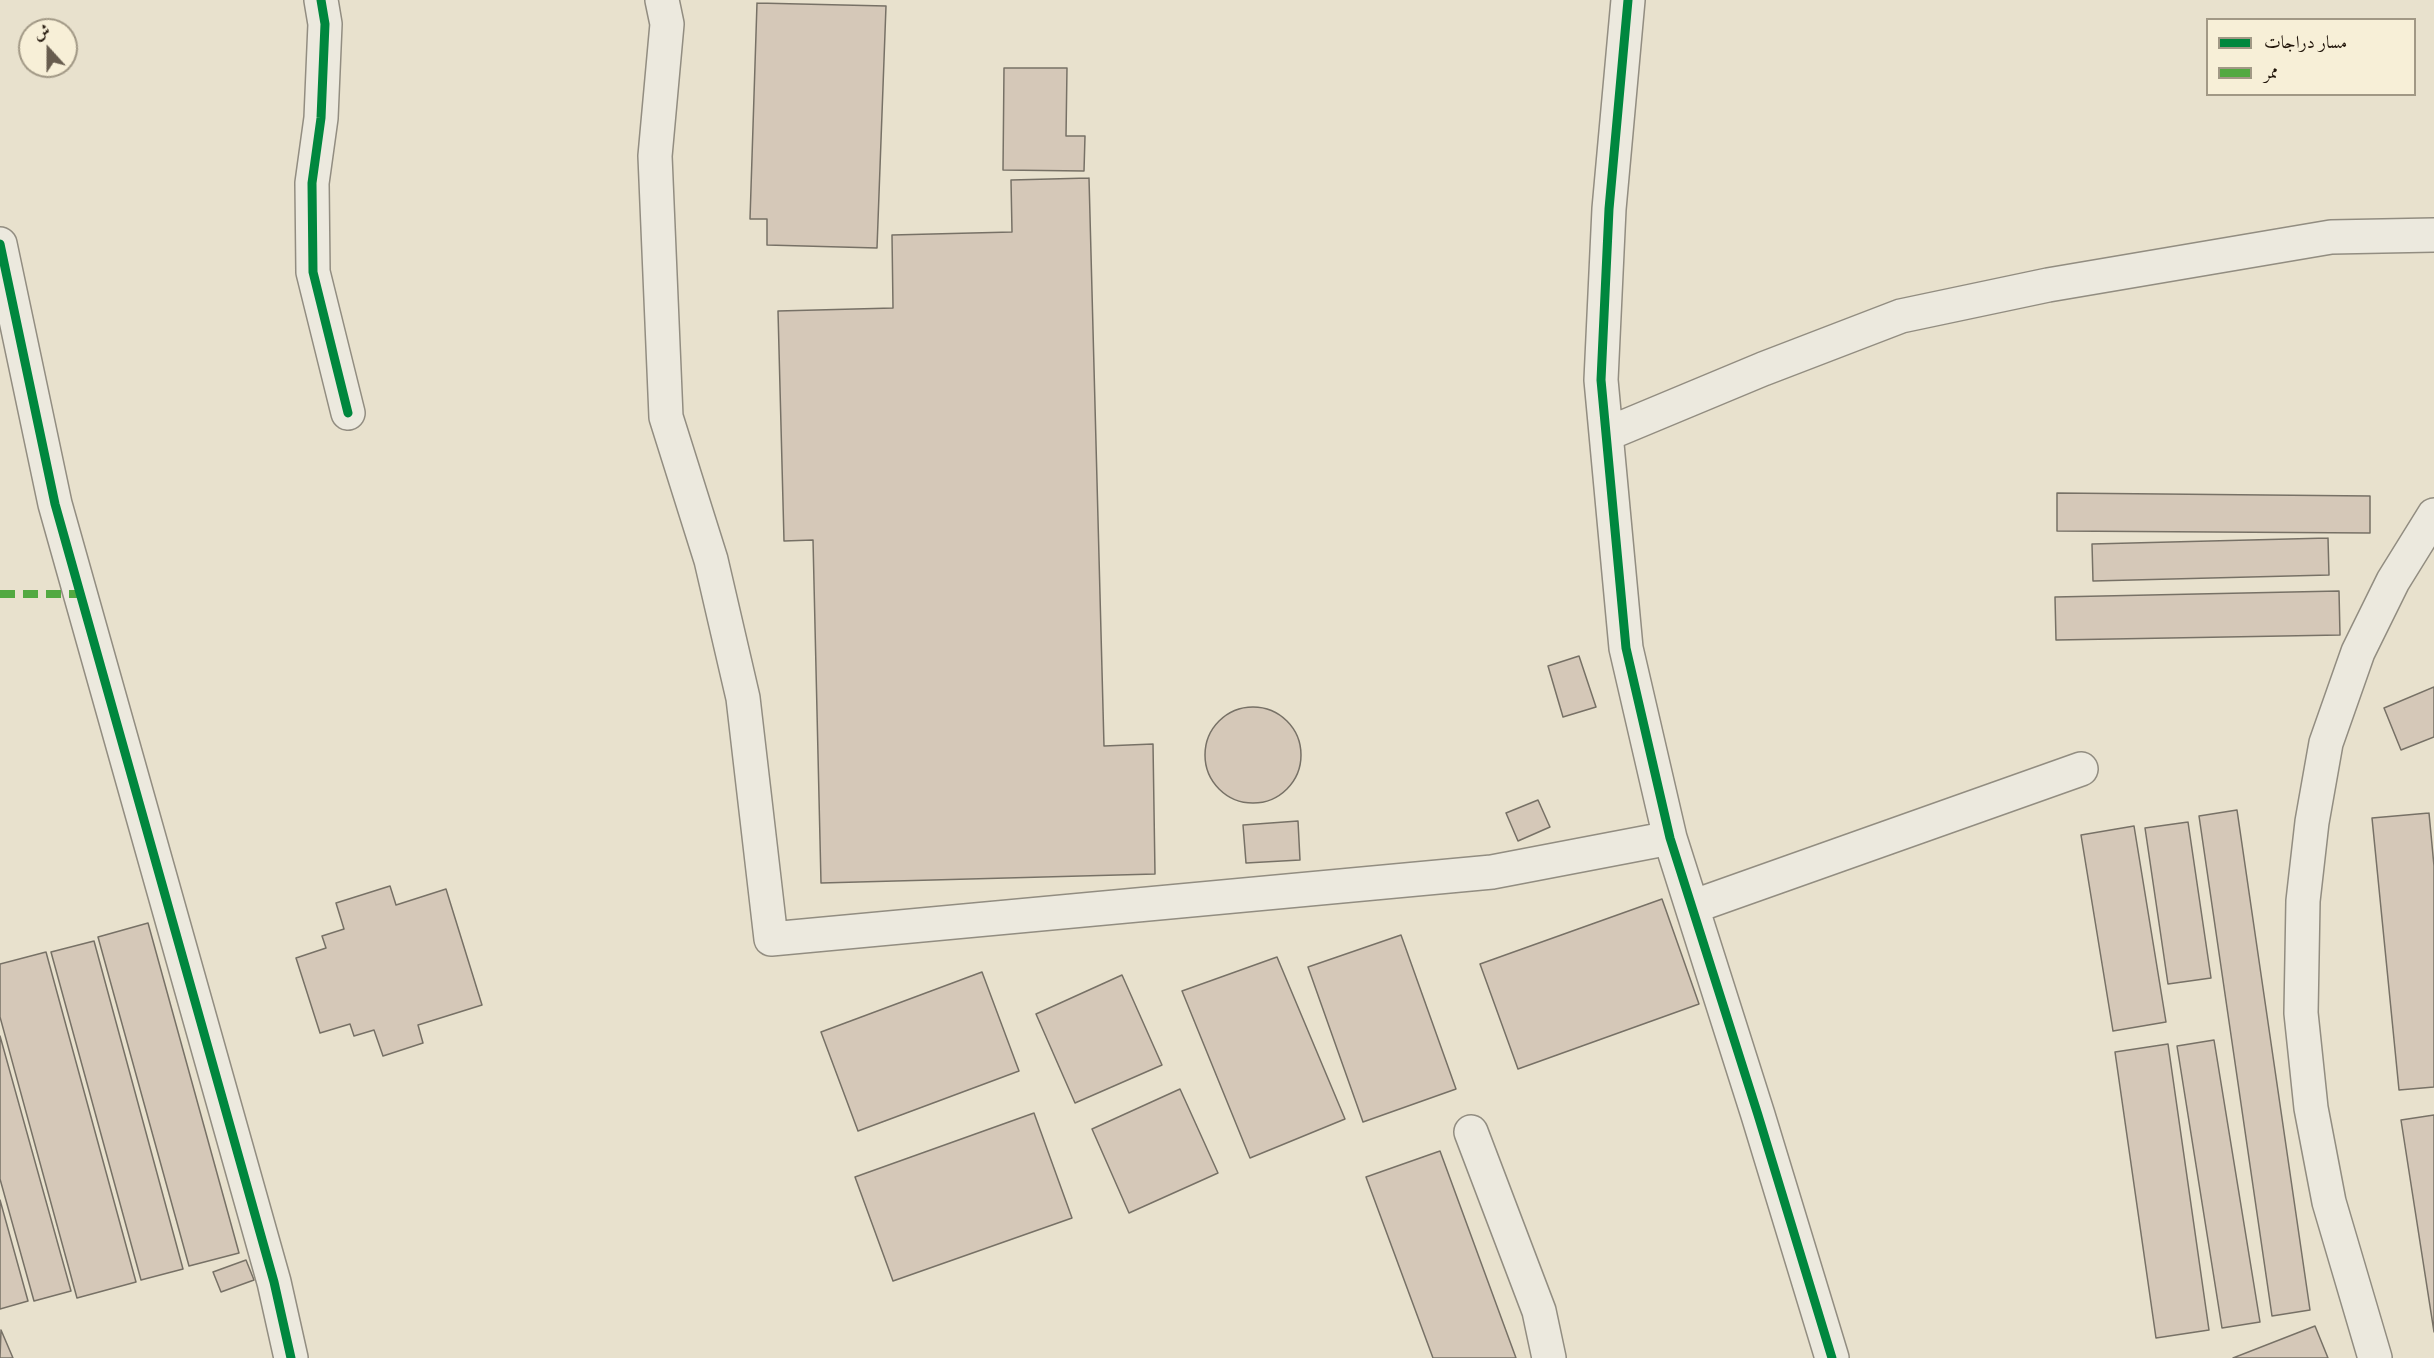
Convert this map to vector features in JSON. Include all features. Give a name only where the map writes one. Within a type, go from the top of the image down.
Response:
[{"type":"street","points":[[321,0],[325,24],[321,118],[312,183],[313,272],[348,413]]},
{"type":"street","points":[[662,0],[667,24],[655,156],[666,417],[711,560],[743,698],[771,939],[1492,872],[1670,838]]},
{"type":"street","points":[[1628,0],[1609,209],[1601,380],[1626,648],[1670,838],[1762,1126],[1826,1357]]},
{"type":"street","points":[[1607,434],[1763,369],[1901,316],[2048,285],[2331,237],[2434,235]]},
{"type":"street","points":[[0,244],[55,504],[274,1282],[291,1358]]},
{"type":"street","points":[[2374,1358],[2329,1202],[2310,1108],[2301,1012],[2303,901],[2312,822],[2326,743],[2358,652],[2393,581],[2434,515]]},
{"type":"street","points":[[1692,907],[2081,769]]},
{"type":"street","points":[[1471,1132],[1539,1311],[1549,1358]]},
{"type":"building","points":[[757,3],[886,6],[877,248],[767,245],[767,219],[750,219]]},
{"type":"building","points":[[1004,68],[1067,68],[1066,136],[1085,136],[1084,171],[1003,170]]},
{"type":"building","points":[[1089,178],[1104,746],[1153,744],[1155,874],[821,883],[813,540],[784,541],[778,311],[893,308],[892,235],[1012,232],[1011,180]]},
{"type":"building","points":[[2057,493],[2370,496],[2370,533],[2057,531]]},
{"type":"building","points":[[2328,538],[2329,575],[2093,581],[2092,544]]},
{"type":"building","points":[[2339,591],[2340,635],[2056,640],[2055,597]]},
{"type":"building","points":[[1579,656],[1596,707],[1563,717],[1548,666]]},
{"type":"building","points":[[2434,687],[2434,737],[2401,750],[2384,708]]},
{"type":"building","points":[[1253,707],[1271,711],[1287,721],[1297,737],[1301,755],[1297,773],[1287,789],[1271,799],[1253,803],[1235,799],[1219,789],[1209,773],[1205,755],[1209,737],[1219,721],[1235,711]]},
{"type":"building","points":[[1538,800],[1550,827],[1518,841],[1506,813]]},
{"type":"building","points":[[2237,810],[2310,1310],[2272,1316],[2199,816]]},
{"type":"building","points":[[2429,813],[2434,866],[2434,1087],[2399,1090],[2372,818]]},
{"type":"building","points":[[1298,821],[1300,860],[1246,863],[1243,825]]},
{"type":"building","points":[[2188,822],[2211,978],[2168,984],[2145,828]]},
{"type":"building","points":[[2134,826],[2166,1022],[2113,1031],[2081,835]]},
{"type":"building","points":[[390,886],[396,905],[446,889],[482,1005],[418,1025],[423,1043],[383,1056],[374,1030],[354,1036],[350,1024],[320,1033],[296,958],[326,948],[322,936],[344,929],[336,903]]},
{"type":"building","points":[[1662,899],[1699,1004],[1518,1069],[1480,964]]},
{"type":"building","points":[[148,923],[239,1253],[189,1266],[98,937]]},
{"type":"building","points":[[1401,935],[1456,1089],[1363,1122],[1308,967]]},
{"type":"building","points":[[94,941],[183,1269],[141,1280],[51,952]]},
{"type":"building","points":[[46,952],[136,1282],[77,1298],[0,1017],[0,964]]},
{"type":"building","points":[[1277,957],[1345,1119],[1250,1158],[1182,991]]},
{"type":"building","points":[[982,972],[1019,1071],[858,1131],[821,1032]]},
{"type":"building","points":[[1122,975],[1162,1065],[1075,1103],[1036,1014]]},
{"type":"building","points":[[0,1036],[71,1291],[34,1301],[0,1179]]},
{"type":"building","points":[[2214,1040],[2260,1322],[2222,1328],[2177,1046]]},
{"type":"building","points":[[2168,1044],[2209,1330],[2156,1338],[2115,1052]]},
{"type":"building","points":[[1180,1089],[1218,1173],[1129,1213],[1092,1129]]},
{"type":"building","points":[[1034,1113],[1072,1218],[893,1281],[855,1177]]},
{"type":"building","points":[[2434,1115],[2434,1332],[2401,1120]]},
{"type":"building","points":[[1440,1151],[1516,1358],[1433,1358],[1366,1177]]},
{"type":"building","points":[[0,1200],[28,1301],[0,1309]]},
{"type":"building","points":[[246,1260],[254,1280],[221,1292],[213,1272]]},
{"type":"building","points":[[2315,1326],[2328,1358],[2233,1358]]},
{"type":"building","points":[[1,1330],[13,1358],[0,1358]]},
{"type":"marked path","points":[[0,594],[82,594]]},
{"type":"cycle path","points":[[321,0],[325,24],[321,118],[312,183],[313,272],[348,413]]},
{"type":"cycle path","points":[[1628,0],[1609,209],[1601,380],[1626,648],[1670,838],[1832,1358]]},
{"type":"cycle path","points":[[0,244],[55,504],[274,1282],[291,1358]]}]
